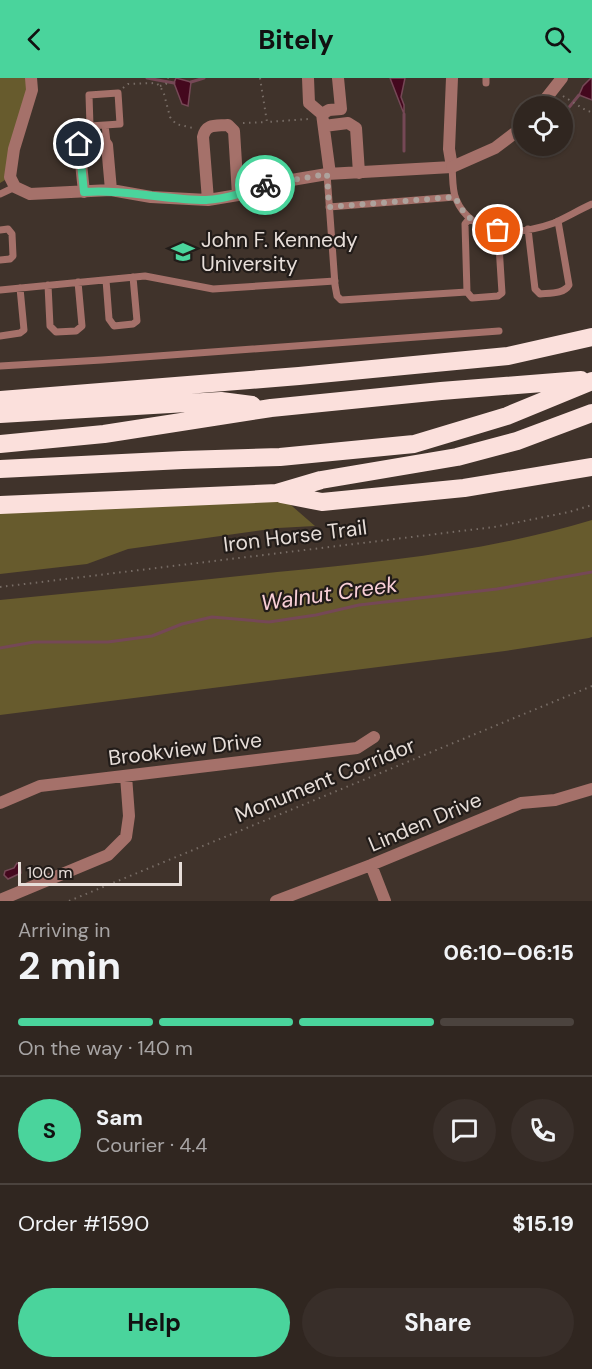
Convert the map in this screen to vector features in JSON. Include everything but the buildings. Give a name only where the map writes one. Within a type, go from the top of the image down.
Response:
[{"type":"highway","points":[[0,400],[299,376],[508,356],[592,337]]},
{"type":"highway","points":[[0,444],[104,434],[271,408],[441,391],[592,380]]},
{"type":"highway","points":[[0,469],[280,457],[414,444],[507,416],[592,380]]},
{"type":"highway","points":[[0,414],[221,401],[271,408]]},
{"type":"highway","points":[[277,494],[321,480],[458,457],[517,441],[592,413]]},
{"type":"highway","points":[[0,506],[277,494],[322,502],[464,488],[592,467]]},
{"type":"street","points":[[31,78],[32,90],[12,159],[10,177],[15,187],[30,194],[111,190],[151,196],[208,200],[238,195],[268,184],[328,174],[452,167],[495,148],[513,134]]},
{"type":"street","points":[[308,78],[309,103],[323,119],[328,174]]},
{"type":"street","points":[[323,119],[329,110],[341,109],[338,78]]},
{"type":"street","points":[[452,78],[449,149],[452,167]]},
{"type":"street","points":[[548,96],[562,78]]},
{"type":"street","points":[[323,119],[348,123],[356,128],[359,173]]},
{"type":"street","points":[[208,200],[203,137],[209,126],[231,126],[234,131],[238,195]]},
{"type":"street","points":[[84,192],[79,144],[83,140],[102,139],[107,145],[111,190]]},
{"type":"street","name":"Brookview Drive","points":[[0,803],[40,786],[357,748],[374,737]]},
{"type":"street","points":[[0,900],[108,855],[126,837],[129,816],[126,776]]},
{"type":"street","name":"Linden Drive","points":[[276,901],[371,866],[521,803],[555,800],[592,789]]},
{"type":"street","points":[[371,866],[385,901]]},
{"type":"lane","points":[[118,93],[120,124],[105,125],[90,126],[89,95],[118,93]]},
{"type":"lane","points":[[105,125],[107,145]]},
{"type":"lane","points":[[452,167],[455,197],[469,219],[481,226],[505,232],[528,229],[558,221],[592,204]]},
{"type":"lane","points":[[328,174],[337,296],[344,301],[467,292]]},
{"type":"lane","points":[[0,194],[15,187]]},
{"type":"lane","points":[[329,207],[455,197]]},
{"type":"lane","points":[[469,219],[465,224],[467,292],[472,298],[498,296],[502,293],[498,230]]},
{"type":"lane","points":[[528,229],[535,289],[540,294],[561,292],[569,285],[558,221]]},
{"type":"lane","points":[[0,230],[8,229],[12,234],[13,256],[10,259],[0,260]]},
{"type":"lane","points":[[0,290],[145,276],[213,289],[335,281]]},
{"type":"lane","points":[[105,280],[109,319],[114,326],[133,324],[137,321],[133,277]]},
{"type":"lane","points":[[48,285],[50,326],[56,332],[76,331],[82,326],[78,282]]},
{"type":"lane","points":[[0,336],[20,333],[24,330],[20,288]]},
{"type":"lane","points":[[0,366],[499,330]]},
{"type":"path","points":[[160,86],[166,84],[168,78]]},
{"type":"path","points":[[260,78],[267,122]]},
{"type":"path","points":[[118,93],[128,84],[156,83],[160,86],[170,117],[176,124],[205,130]]},
{"type":"path","points":[[573,102],[592,112]]},
{"type":"path","points":[[231,126],[240,123],[323,119]]},
{"type":"path","name":"Iron Horse Trail","points":[[0,587],[494,527],[592,505]]},
{"type":"path","name":"Monument Corridor","points":[[69,901],[592,686]]},
{"type":"shaded area","points":[[0,78],[31,78],[10,177],[0,183]]},
{"type":"shaded area","points":[[176,78],[191,82],[188,106],[182,104],[174,83]]},
{"type":"shaded area","points":[[390,78],[405,78],[401,97],[404,114]]},
{"type":"shaded area","points":[[591,78],[592,100],[579,95],[583,86]]},
{"type":"shaded area","points":[[277,493],[315,526],[278,528],[128,549],[87,564],[0,574],[0,505]]},
{"type":"shaded area","points":[[592,520],[592,637],[589,638],[505,651],[0,715],[0,600],[436,554],[515,540]]},
{"type":"shaded area","points":[[17,863],[20,865],[21,873],[8,879],[4,875],[5,871],[14,868]]},
{"type":"waterway","points":[[147,78],[174,83]]},
{"type":"waterway","points":[[191,82],[204,78]]},
{"type":"waterway","points":[[573,102],[579,95]]},
{"type":"waterway","points":[[404,114],[404,151]]},
{"type":"waterway","name":"Walnut Creek","points":[[0,648],[34,642],[108,642],[152,636],[182,624],[212,617],[269,622],[316,615],[359,605],[497,589],[592,572]]},
{"type":"way so far","points":[[265,185],[327,174],[329,207],[455,197],[469,219],[481,226],[498,230]]},
{"type":"place","name":"John F. Kennedy University","points":[[183,252]]},
{"type":"route","points":[[79,144],[84,192],[111,190],[123,194],[208,200],[238,195],[265,185]]}]
